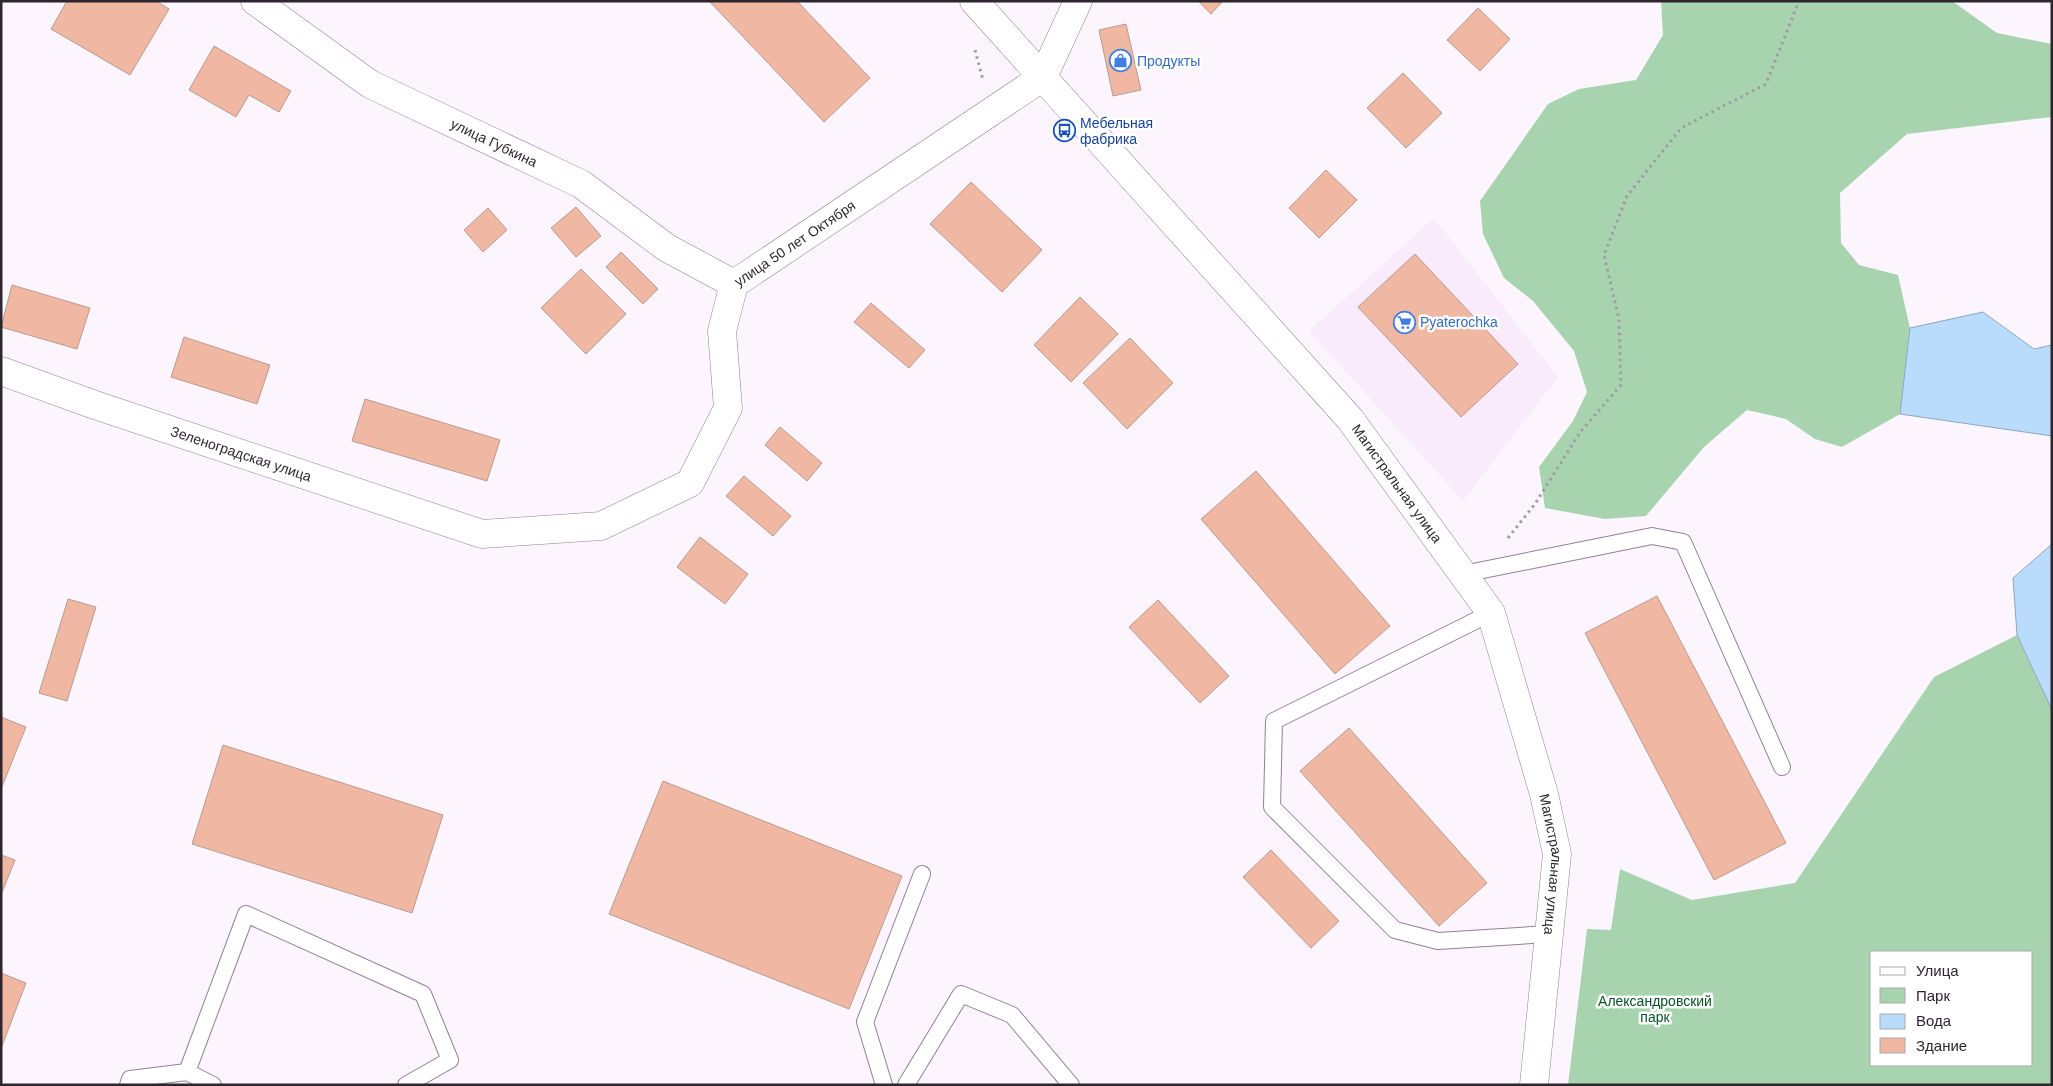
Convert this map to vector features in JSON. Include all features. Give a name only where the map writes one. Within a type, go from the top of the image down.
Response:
[{"type":"street","name":"улица Губкина","points":[[255,1],[370,84],[580,184],[667,248],[734,284]]},
{"type":"street","name":"Магистральная улица","points":[[974,1],[1350,419],[1474,571],[1491,613],[1544,794],[1557,854],[1534,1085]]},
{"type":"street","points":[[1043,77],[1078,1]]},
{"type":"street","name":"улица 50 лет Октября","points":[[482,534],[601,526],[690,484],[728,408],[722,331],[734,284],[1043,77]]},
{"type":"street","name":"Зеленоградская улица","points":[[1,370],[95,405],[482,534]]},
{"type":"lane","points":[[1474,571],[1652,536],[1684,542],[1782,767]]},
{"type":"lane","points":[[1491,613],[1274,721],[1272,807],[1395,930],[1438,941],[1549,934]]},
{"type":"lane","points":[[884,1085],[865,1022],[922,874]]},
{"type":"lane","points":[[188,1072],[246,914],[423,994],[450,1060],[406,1085]]},
{"type":"lane","points":[[906,1085],[961,994],[1012,1015],[1071,1085]]},
{"type":"lane","points":[[128,1085],[130,1079],[188,1072],[213,1085]]},
{"type":"path","points":[[1474,571],[1535,504],[1581,432],[1621,385],[1619,319],[1604,255],[1627,196],[1681,128],[1766,84],[1799,1]]},
{"type":"path","points":[[974,46],[992,111]]},
{"type":"shaded area","points":[[1434,218],[1558,377],[1463,501],[1309,331]]},
{"type":"green space","points":[[1661,1],[1952,1],[1997,33],[2052,44],[2052,117],[1907,134],[1840,193],[1841,243],[1859,265],[1898,275],[1910,328],[1900,414],[1842,447],[1815,439],[1786,419],[1747,410],[1704,447],[1646,516],[1605,519],[1545,508],[1539,467],[1573,421],[1587,392],[1574,351],[1533,301],[1504,278],[1483,234],[1480,201],[1548,104],[1579,89],[1636,80],[1663,35]]},
{"type":"green space","name":"Александровский парк","points":[[2017,635],[2052,710],[2052,1085],[1568,1085],[1587,929],[1611,930],[1620,869],[1692,900],[1795,883],[1934,677]]},
{"type":"water","points":[[1983,312],[2034,349],[2052,345],[2052,436],[1900,414],[1910,328]]},
{"type":"water","points":[[2052,544],[2052,710],[2017,635],[2013,578]]},
{"type":"building","points":[[67,1],[156,1],[169,9],[130,75],[51,29]]},
{"type":"building","points":[[709,1],[797,1],[870,78],[824,122]]},
{"type":"building","points":[[1198,1],[1223,1],[1211,14]]},
{"type":"building","points":[[1478,8],[1510,39],[1480,71],[1447,40]]},
{"type":"building","points":[[1126,24],[1141,90],[1113,96],[1099,30]]},
{"type":"building","points":[[214,46],[291,91],[279,112],[249,95],[236,117],[189,90]]},
{"type":"building","points":[[1403,73],[1442,113],[1406,148],[1367,108]]},
{"type":"building","points":[[1326,170],[1357,200],[1319,238],[1289,208]]},
{"type":"building","points":[[971,182],[1042,250],[1002,292],[930,224]]},
{"type":"building","points":[[576,207],[601,236],[576,257],[551,228]]},
{"type":"building","points":[[488,208],[507,230],[483,252],[464,230]]},
{"type":"building","points":[[621,252],[658,289],[643,304],[606,267]]},
{"type":"building","points":[[1415,254],[1518,364],[1461,417],[1358,307]]},
{"type":"building","points":[[581,269],[626,314],[586,354],[541,308]]},
{"type":"building","points":[[12,285],[90,308],[77,349],[1,327]]},
{"type":"building","points":[[1080,297],[1118,334],[1071,382],[1034,345]]},
{"type":"building","points":[[871,303],[925,350],[909,368],[854,322]]},
{"type":"building","points":[[184,337],[270,365],[257,404],[171,377]]},
{"type":"building","points":[[1130,338],[1173,383],[1127,429],[1083,383]]},
{"type":"building","points":[[365,399],[500,440],[487,481],[352,441]]},
{"type":"building","points":[[780,427],[822,463],[807,481],[765,445]]},
{"type":"building","points":[[1256,471],[1390,626],[1335,674],[1201,519]]},
{"type":"building","points":[[744,476],[791,516],[773,536],[726,496]]},
{"type":"building","points":[[700,537],[748,574],[725,604],[677,567]]},
{"type":"building","points":[[1657,596],[1786,843],[1714,880],[1585,633]]},
{"type":"building","points":[[68,599],[96,607],[67,701],[39,693]]},
{"type":"building","points":[[1158,600],[1229,676],[1200,703],[1129,627]]},
{"type":"building","points":[[1,717],[26,727],[1,789]]},
{"type":"building","points":[[1349,728],[1487,883],[1439,926],[1300,771]]},
{"type":"building","points":[[223,745],[443,815],[412,913],[192,844]]},
{"type":"building","points":[[663,781],[902,876],[849,1009],[609,914]]},
{"type":"building","points":[[1271,850],[1339,921],[1311,948],[1243,877]]},
{"type":"building","points":[[1,855],[15,860],[1,895]]},
{"type":"building","points":[[1,973],[26,983],[2,1046],[1,1046]]},
{"type":"place","name":"Продукты","points":[[1121,61]]},
{"type":"place","name":"Мебельная фабрика","points":[[1064,131]]},
{"type":"place","name":"Pyaterochka","points":[[1404,322]]}]
